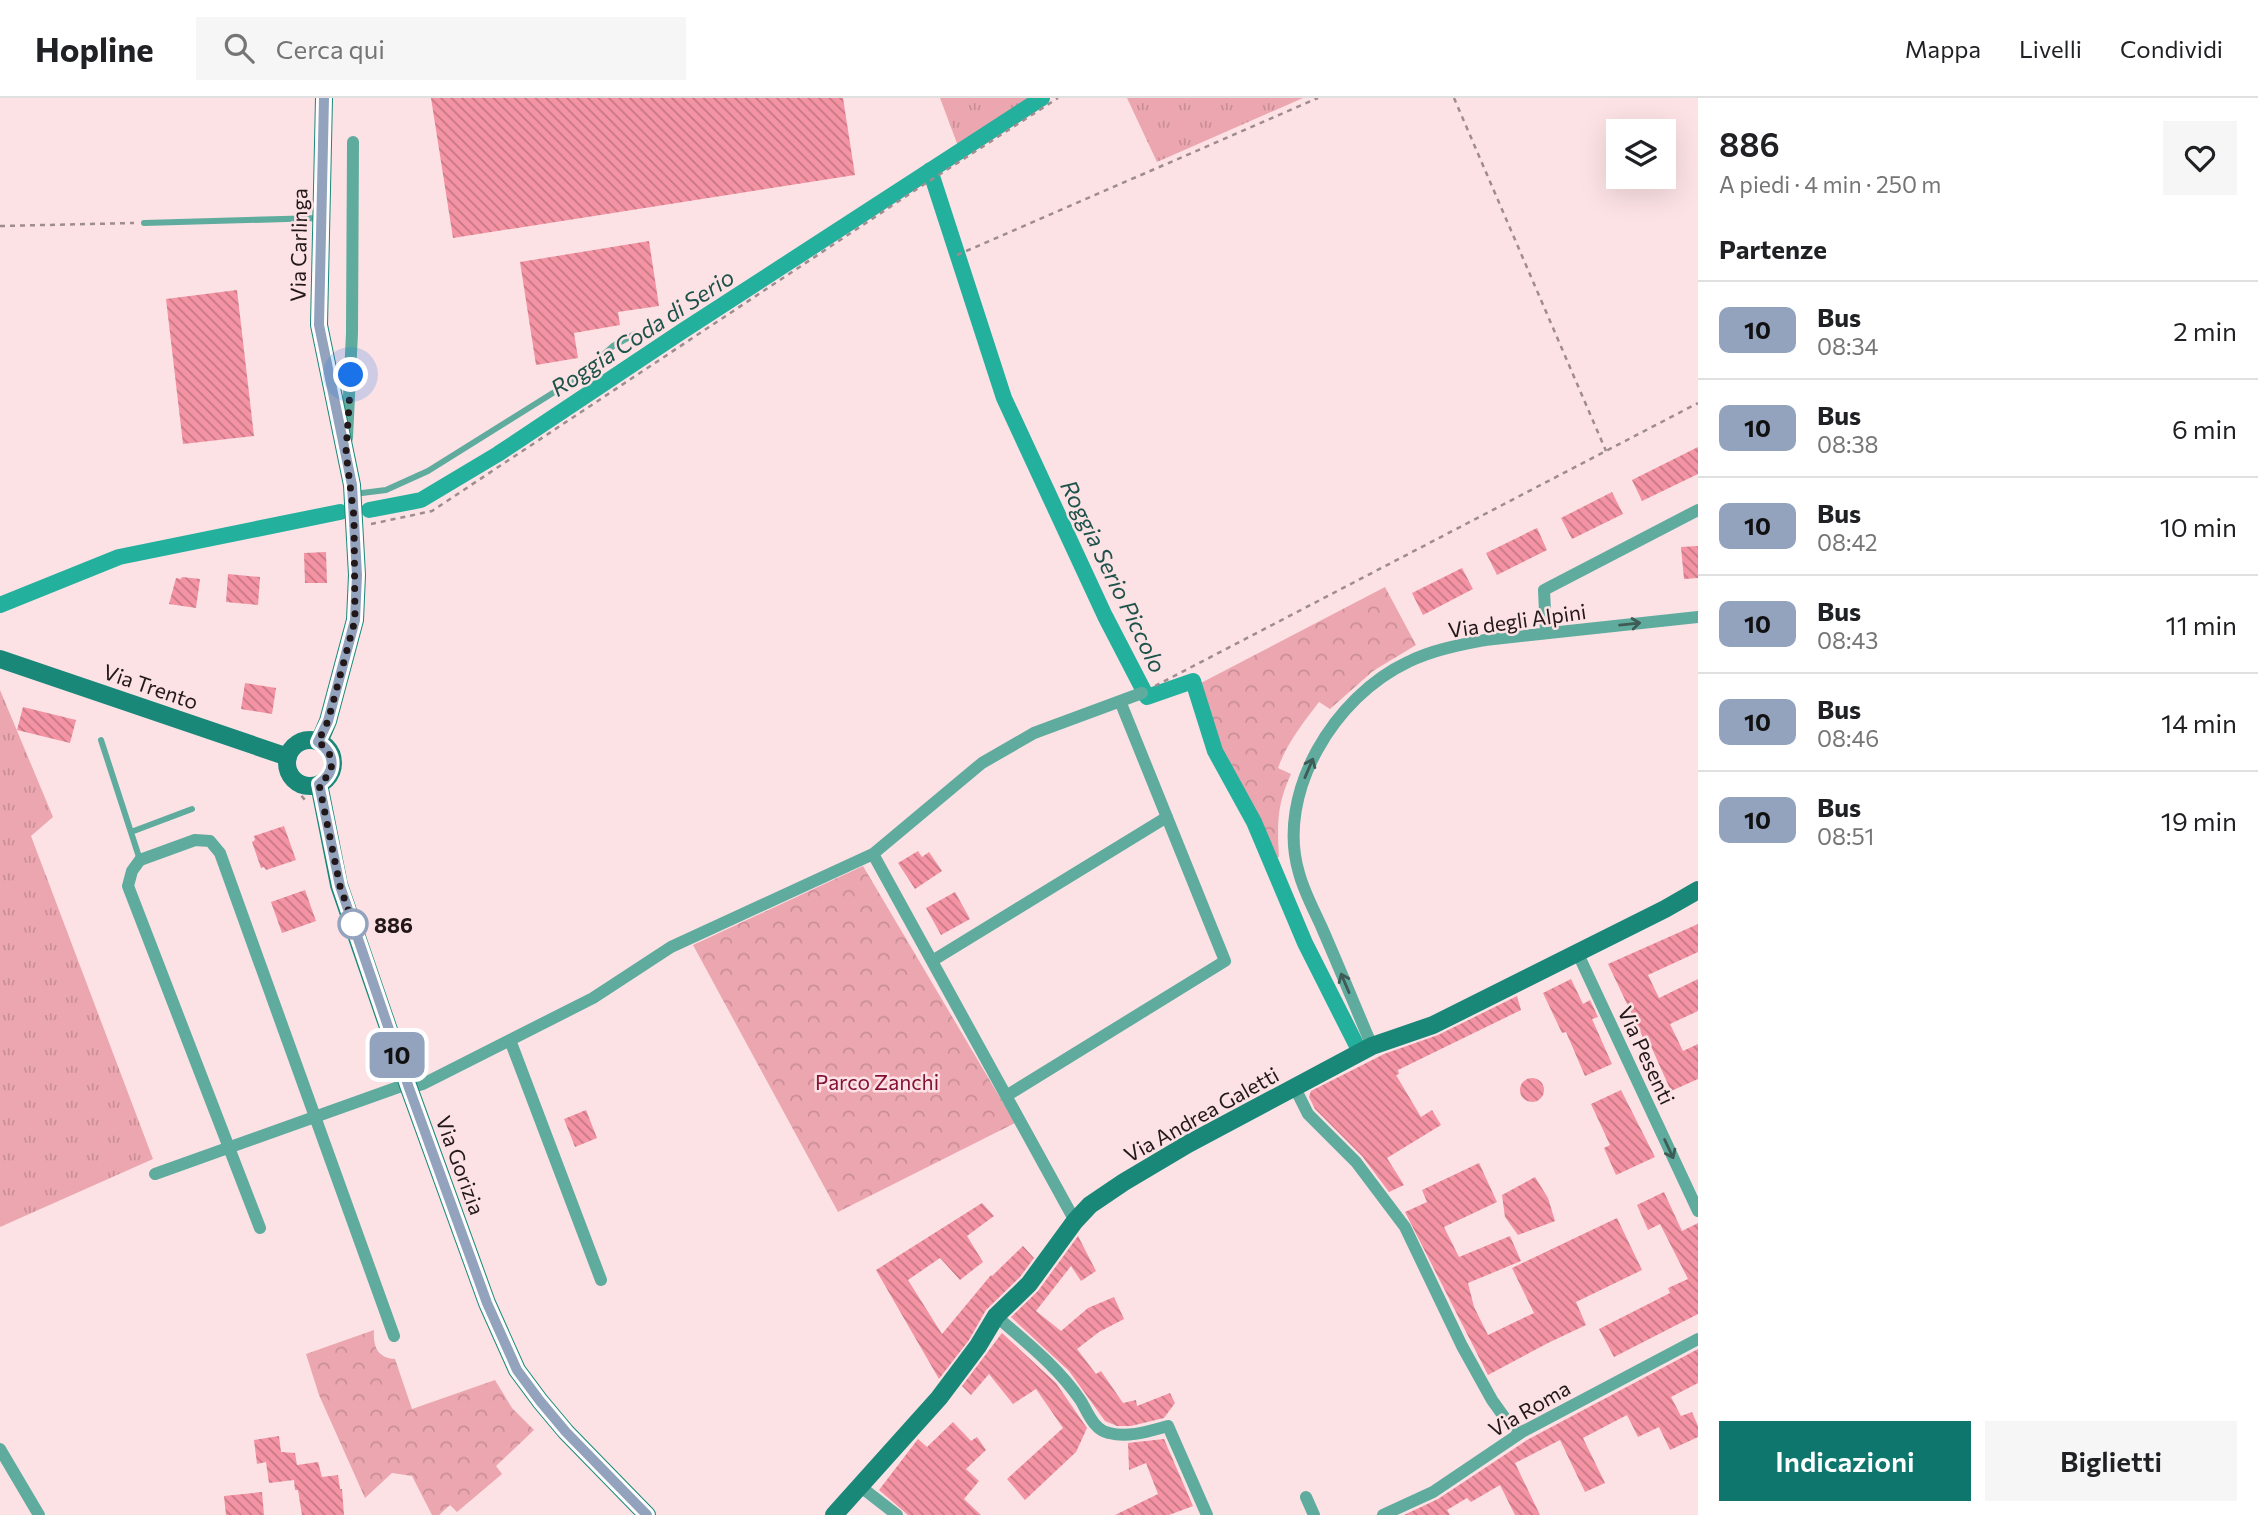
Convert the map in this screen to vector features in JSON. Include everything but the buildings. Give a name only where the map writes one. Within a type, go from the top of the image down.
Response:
[{"type":"street","name":"Via Carlinga","points":[[318,742],[328,721],[355,620],[352,494],[346,452],[319,325],[324,98]]},
{"type":"street","points":[[346,452],[352,346],[352,142]]},
{"type":"street","points":[[1546,634],[1544,590],[1698,510]]},
{"type":"street","name":"Via degli Alpini","points":[[1372,1046],[1298,873],[1293,834],[1295,808],[1319,744],[1350,706],[1378,680],[1408,662],[1452,646],[1698,617]]},
{"type":"street","name":"Via Trento","points":[[0,659],[288,757]]},
{"type":"street","points":[[155,1174],[408,1086],[510,1040],[593,998],[671,947],[873,854],[982,763],[1034,733],[1142,693]]},
{"type":"street","points":[[1006,1096],[1225,961],[1120,701]]},
{"type":"street","points":[[311,740],[318,742],[331,755],[331,772],[319,784],[302,785],[289,773],[288,757],[297,744],[311,740]]},
{"type":"street","name":"Via Gorizia","points":[[319,784],[340,886],[408,1086],[487,1303],[517,1370],[566,1432],[647,1515]]},
{"type":"street","points":[[932,961],[1167,817]]},
{"type":"street","points":[[260,1228],[128,886],[132,871],[140,860],[195,841],[210,841],[220,853],[394,1336]]},
{"type":"street","points":[[873,854],[1075,1221]]},
{"type":"street","name":"Via Andrea Galetti","points":[[834,1515],[939,1398],[978,1346],[996,1316],[1029,1284],[1090,1205],[1188,1144],[1372,1046],[1433,1025],[1578,954],[1698,890]]},
{"type":"street","name":"Via Pesenti","points":[[1578,954],[1698,1211]]},
{"type":"street","points":[[510,1040],[601,1280]]},
{"type":"street","points":[[1295,1087],[1308,1114],[1356,1162],[1405,1227],[1462,1346],[1486,1389],[1507,1421],[1522,1432]]},
{"type":"street","points":[[996,1316],[1049,1362],[1094,1423],[1106,1433],[1136,1435],[1168,1426],[1208,1515]]},
{"type":"street","name":"Via Roma","points":[[1383,1515],[1433,1492],[1522,1432],[1698,1339]]},
{"type":"street","points":[[0,1449],[39,1515]]},
{"type":"street","points":[[861,1487],[897,1515]]},
{"type":"street","points":[[1306,1497],[1314,1515]]},
{"type":"lane","points":[[144,223],[320,218]]},
{"type":"lane","points":[[352,494],[386,490],[428,471],[580,376],[613,346],[635,334]]},
{"type":"lane","points":[[101,740],[140,860]]},
{"type":"lane","points":[[131,832],[192,809]]},
{"type":"path","points":[[372,524],[432,511],[1058,98]]},
{"type":"path","points":[[957,255],[1318,98]]},
{"type":"path","points":[[1454,98],[1606,451]]},
{"type":"path","points":[[0,226],[144,223]]},
{"type":"path","points":[[1142,693],[1698,403]]},
{"type":"green space","points":[[940,98],[1031,98],[958,146]]},
{"type":"green space","points":[[1127,98],[1303,98],[1157,162]]},
{"type":"green space","points":[[1385,587],[1416,645],[1373,671],[1330,709],[1319,702],[1296,734],[1278,768],[1291,774],[1279,814],[1279,857],[1273,857],[1258,819],[1221,752],[1199,684]]},
{"type":"green space","points":[[0,690],[53,817],[31,836],[153,1159],[0,1227]]},
{"type":"green space","name":"Parco Zanchi","points":[[863,866],[1015,1123],[838,1212],[693,945]]},
{"type":"green space","points":[[374,1330],[377,1350],[384,1356],[395,1359],[412,1409],[495,1380],[512,1408],[534,1430],[496,1466],[502,1474],[457,1512],[450,1505],[439,1515],[432,1515],[412,1476],[392,1473],[365,1498],[319,1395],[306,1354]]},
{"type":"waterway","name":"Roggia Coda di Serio","points":[[369,510],[421,500],[498,454],[1042,98]]},
{"type":"waterway","name":"Roggia Serio Piccolo","points":[[930,170],[1004,398],[1105,616],[1147,697],[1193,681],[1215,751],[1254,822],[1305,943],[1358,1048]]},
{"type":"waterway","points":[[0,605],[119,557],[340,512]]},
{"type":"bus line","name":"10","points":[[324,98],[319,325],[352,485],[357,575],[355,620],[345,663],[328,721],[318,742],[326,747],[331,755],[331,772],[319,784],[340,886],[487,1303],[517,1370],[566,1432],[647,1515]]},
{"type":"place","name":"886","points":[[353,924]]},
{"type":"route","points":[[351,375],[346,452],[354,517],[357,575],[355,620],[328,721],[318,742],[326,747],[331,755],[331,772],[319,784],[340,886],[353,924]]}]
